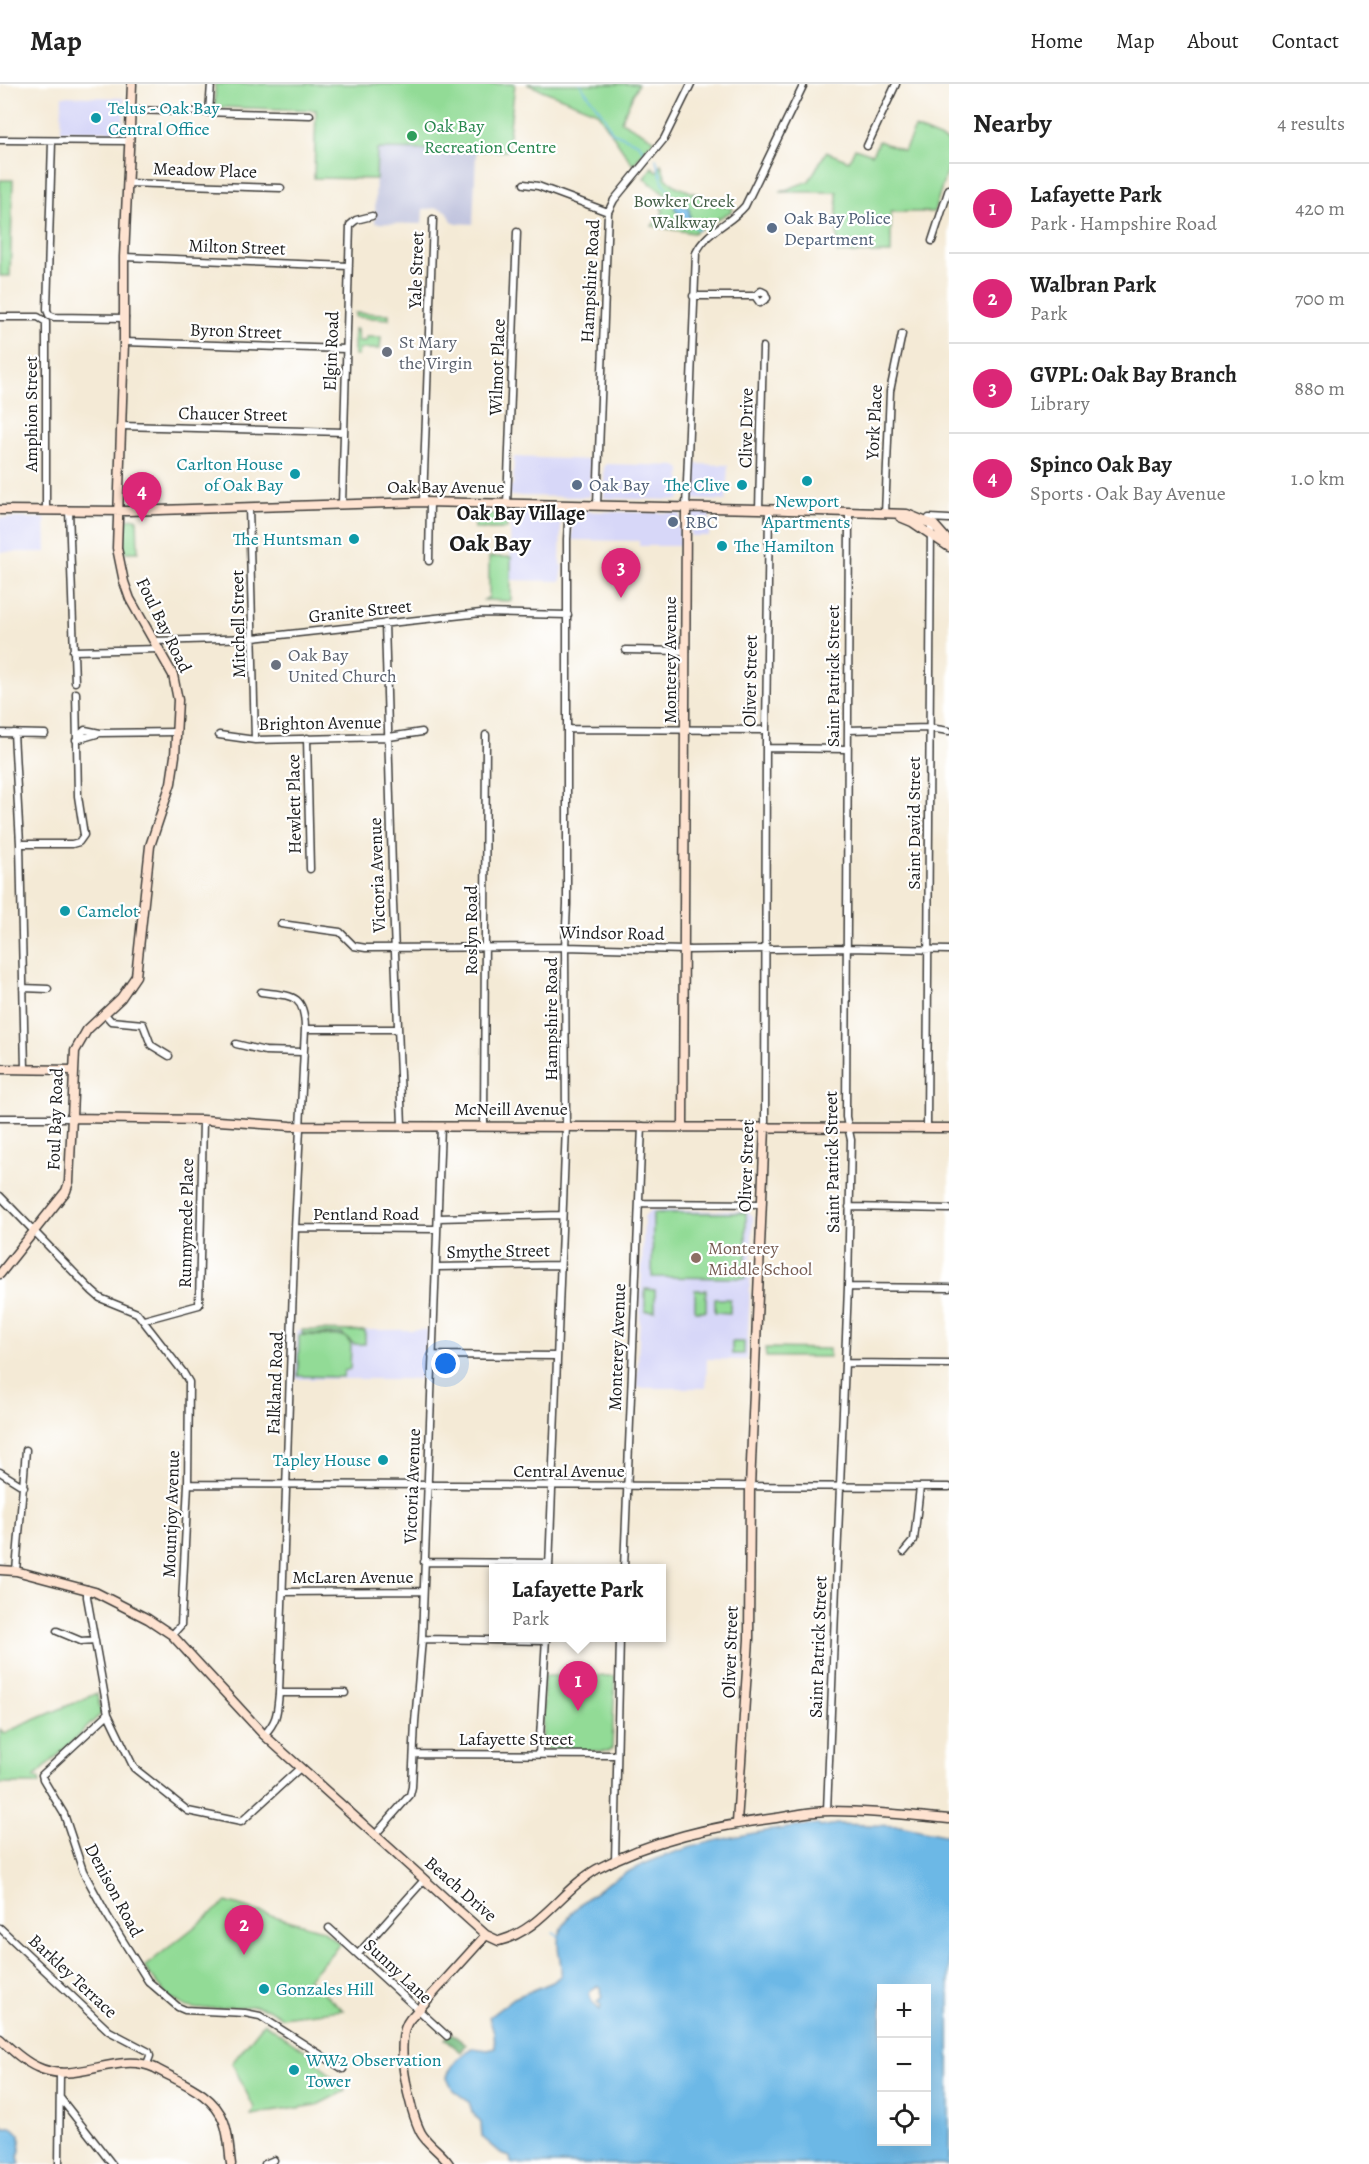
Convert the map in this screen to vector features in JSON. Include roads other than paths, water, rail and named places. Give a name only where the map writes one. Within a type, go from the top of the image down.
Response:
[{"type":"street","name":"Foul Bay Road","points":[[0,1274],[66,1191],[69,1182],[75,1051],[87,1030],[131,986],[138,968],[148,860],[152,840],[171,783],[177,732],[178,700],[173,675],[130,599],[123,582],[118,557],[124,257],[132,84]]},
{"type":"street","points":[[209,112],[211,84]]},
{"type":"street","name":"Hampshire Road","points":[[597,505],[608,212],[614,200],[664,139],[691,84]]},
{"type":"street","name":"Monterey Avenue","points":[[682,1126],[686,507],[694,260],[700,243],[739,214],[746,206],[804,84]]},
{"type":"street","points":[[867,146],[896,84]]},
{"type":"street","points":[[131,110],[309,116]]},
{"type":"street","points":[[0,140],[129,141]]},
{"type":"street","name":"Amphion Street","points":[[46,510],[46,317],[52,141]]},
{"type":"street","name":"Meadow Place","points":[[127,183],[281,188]]},
{"type":"street","points":[[524,184],[538,186],[608,212]]},
{"type":"street","points":[[932,241],[949,189]]},
{"type":"street","name":"Elgin Road","points":[[342,504],[350,225],[356,220],[372,216]]},
{"type":"street","name":"Yale Street","points":[[429,561],[426,502],[433,219]]},
{"type":"street","name":"Wilmot Place","points":[[507,504],[517,232]]},
{"type":"street","name":"Milton Street","points":[[124,257],[349,266]]},
{"type":"street","points":[[693,296],[755,296]]},
{"type":"street","points":[[0,317],[124,318]]},
{"type":"street","name":"York Place","points":[[888,514],[891,384],[902,334]]},
{"type":"street","name":"Byron Street","points":[[124,342],[346,349]]},
{"type":"street","name":"Clive Drive","points":[[763,347],[764,509]]},
{"type":"street","name":"Chaucer Street","points":[[121,426],[344,432]]},
{"type":"street","name":"Oak Bay Avenue","points":[[0,510],[118,511],[426,502],[907,514],[931,521]]},
{"type":"street","name":"Hampshire Road","points":[[549,1564],[566,1126],[565,947],[569,505]]},
{"type":"street","name":"Mitchell Street","points":[[249,507],[255,740]]},
{"type":"street","name":"Oliver Street","points":[[737,1823],[749,1639],[750,1487],[765,1127],[764,509]]},
{"type":"street","points":[[69,510],[75,682]]},
{"type":"street","name":"Saint Patrick Street","points":[[827,1811],[848,1287],[851,1140],[846,1117],[849,513]]},
{"type":"street","points":[[888,514],[912,522],[949,547]]},
{"type":"street","points":[[931,521],[949,519]]},
{"type":"street","points":[[931,521],[949,542]]},
{"type":"street","name":"Saint David Street","points":[[927,1127],[931,521]]},
{"type":"street","name":"Granite Street","points":[[155,641],[253,638],[481,613],[568,615]]},
{"type":"street","name":"Victoria Avenue","points":[[386,623],[402,1125]]},
{"type":"street","points":[[73,651],[160,649]]},
{"type":"street","points":[[626,650],[686,651]]},
{"type":"street","points":[[20,844],[72,844],[79,842],[84,835],[78,796],[75,740],[78,730],[76,693]]},
{"type":"street","points":[[848,730],[929,728],[949,731]]},
{"type":"street","points":[[567,729],[766,730]]},
{"type":"street","points":[[75,740],[100,733],[177,732]]},
{"type":"street","name":"Brighton Avenue","points":[[219,735],[255,740],[389,737],[422,732]]},
{"type":"street","points":[[0,734],[45,734]]},
{"type":"street","points":[[14,734],[20,844],[25,1069]]},
{"type":"street","name":"Roslyn Road","points":[[484,1126],[486,735]]},
{"type":"street","name":"Hewlett Place","points":[[307,738],[310,869]]},
{"type":"street","points":[[766,748],[848,749]]},
{"type":"street","name":"Windsor Road","points":[[281,924],[340,932],[354,946],[366,948],[949,950]]},
{"type":"street","points":[[23,988],[48,988]]},
{"type":"street","points":[[261,992],[290,996],[302,1004],[305,1029],[398,1029]]},
{"type":"street","points":[[104,1013],[111,1021],[143,1024],[151,1045],[169,1056]]},
{"type":"street","name":"Falkland Road","points":[[264,1734],[274,1724],[277,1717],[279,1693],[295,1228],[302,1126],[302,1052],[305,1029]]},
{"type":"street","points":[[236,1044],[265,1052],[302,1052]]},
{"type":"street","points":[[0,1069],[73,1070]]},
{"type":"street","points":[[0,1118],[72,1118]]},
{"type":"street","name":"McNeill Avenue","points":[[72,1118],[203,1120],[302,1126],[949,1128]]},
{"type":"street","name":"Runnymede Place","points":[[144,1320],[199,1305],[203,1120]]},
{"type":"street","name":"Victoria Avenue","points":[[375,1835],[410,1795],[412,1787],[422,1639],[441,1126]]},
{"type":"street","name":"Monterey Avenue","points":[[624,1564],[642,1126]]},
{"type":"street","points":[[0,1196],[100,1298],[137,1313],[144,1320]]},
{"type":"street","points":[[639,1203],[762,1204]]},
{"type":"street","points":[[849,1207],[949,1209]]},
{"type":"street","name":"Pentland Road","points":[[438,1218],[562,1215]]},
{"type":"street","name":"Pentland Road","points":[[295,1228],[437,1229]]},
{"type":"street","name":"Smythe Street","points":[[436,1267],[560,1265]]},
{"type":"street","points":[[848,1287],[949,1288]]},
{"type":"street","name":"Mountjoy Avenue","points":[[144,1320],[183,1372],[190,1390],[181,1625],[172,1635]]},
{"type":"street","points":[[432,1355],[557,1356]]},
{"type":"street","points":[[845,1363],[949,1364]]},
{"type":"street","points":[[16,1571],[26,1450]]},
{"type":"street","points":[[0,1472],[24,1487]]},
{"type":"street","name":"Central Avenue","points":[[188,1484],[949,1487]]},
{"type":"street","points":[[904,1552],[914,1540],[920,1487]]},
{"type":"street","points":[[424,1562],[489,1564]]},
{"type":"street","name":"Beach Drive","points":[[0,1570],[16,1571],[91,1590],[128,1608],[172,1635],[264,1734],[300,1768],[486,1935],[499,1941],[514,1937],[534,1925],[578,1882],[615,1861],[675,1838],[737,1823],[827,1811],[949,1819]]},
{"type":"street","points":[[91,1590],[87,1597],[108,1713],[134,1768],[188,1811],[241,1821],[300,1768]]},
{"type":"street","name":"McLaren Avenue","points":[[283,1592],[423,1591]]},
{"type":"street","points":[[57,1631],[81,1641],[95,1640]]},
{"type":"street","points":[[422,1639],[489,1639]]},
{"type":"street","points":[[539,1754],[546,1642]]},
{"type":"street","points":[[615,1861],[620,1642]]},
{"type":"street","points":[[279,1693],[345,1694]]},
{"type":"street","name":"Denison Road","points":[[108,1713],[42,1775],[64,1814],[83,1871],[143,1976],[178,2007],[192,2011],[245,2013],[260,2016],[343,2069]]},
{"type":"street","name":"Lafayette Street","points":[[414,1754],[617,1755]]},
{"type":"street","points":[[358,1954],[424,1880]]},
{"type":"street","name":"Barkley Terrace","points":[[0,1928],[109,2031],[149,2052],[147,2064]]},
{"type":"street","name":"Sunny Lane","points":[[329,1928],[447,2036]]},
{"type":"street","points":[[449,2164],[420,2131],[406,2091],[402,2035],[405,2024],[486,1935]]},
{"type":"street","points":[[0,2039],[24,2060],[37,2067],[60,2072],[81,2071],[120,2063],[147,2064],[202,2095],[215,2105],[225,2124],[231,2164]]},
{"type":"street","points":[[59,2164],[62,2099],[60,2072]]},
{"type":"street","points":[[62,2099],[112,2164]]},
{"type":"street","points":[[265,2164],[274,2160]]},
{"type":"water","points":[[674,199],[689,208],[691,225],[687,225],[675,209]]},
{"type":"water","points":[[818,1824],[820,1827],[837,1824],[900,1826],[949,1836],[949,2164],[511,2163],[510,2157],[501,2153],[482,2137],[481,2123],[472,2112],[469,2102],[453,2090],[447,2077],[457,2060],[472,2048],[488,2050],[495,2048],[494,2033],[489,2017],[514,1998],[553,1982],[561,1975],[558,1946],[559,1936],[566,1921],[592,1894],[609,1882],[663,1856],[730,1837]],"holes":[[[601,1987],[602,1997],[597,2002],[601,2005],[600,2010],[592,2002],[589,1994],[592,1989]]]},
{"type":"water","points":[[0,2120],[4,2128],[12,2128],[20,2135],[18,2156],[20,2164],[0,2164]]},
{"type":"waterway","points":[[580,84],[604,116],[612,132],[638,143],[645,153]]},
{"type":"waterway","points":[[656,159],[663,182],[674,199]]},
{"type":"waterway","points":[[691,225],[699,230]]},
{"type":"waterway","points":[[553,1933],[559,1936]]},
{"type":"place","name":"Telus - Oak Bay Central Office","points":[[96,118]]},
{"type":"place","name":"Oak Bay Recreation Centre","points":[[412,136]]},
{"type":"place","name":"Oak Bay Police Department","points":[[772,228]]},
{"type":"place","name":"St Mary the Virgin","points":[[387,352]]},
{"type":"place","name":"Carlton House of Oak Bay","points":[[295,474]]},
{"type":"place","name":"Newport Apartments","points":[[807,481]]},
{"type":"place","name":"Oak Bay","points":[[577,485]]},
{"type":"place","name":"The Clive","points":[[742,485]]},
{"type":"place","name":"Spinco Oak Bay","points":[[142,522]]},
{"type":"place","name":"RBC","points":[[673,522]]},
{"type":"place","name":"The Huntsman","points":[[354,539]]},
{"type":"place","name":"The Hamilton","points":[[722,546]]},
{"type":"place","name":"GVPL: Oak Bay Branch","points":[[621,598]]},
{"type":"place","name":"Oak Bay United Church","points":[[276,665]]},
{"type":"place","name":"Camelot","points":[[65,911]]},
{"type":"place","name":"Monterey Middle School","points":[[696,1258]]},
{"type":"place","name":"Tapley House","points":[[383,1460]]},
{"type":"place","name":"Lafayette Park","points":[[578,1711]]},
{"type":"place","name":"Walbran Park","points":[[244,1955]]},
{"type":"place","name":"Gonzales Hill","points":[[264,1989]]},
{"type":"place","name":"WW2 Observation Tower","points":[[294,2070]]},
{"type":"district","name":"Oak Bay Village","points":[[521,513]]},
{"type":"district","name":"Oak Bay","points":[[490,543]]},
{"type":"park label","name":"Bowker Creek Walkway","points":[[684,211]]}]
